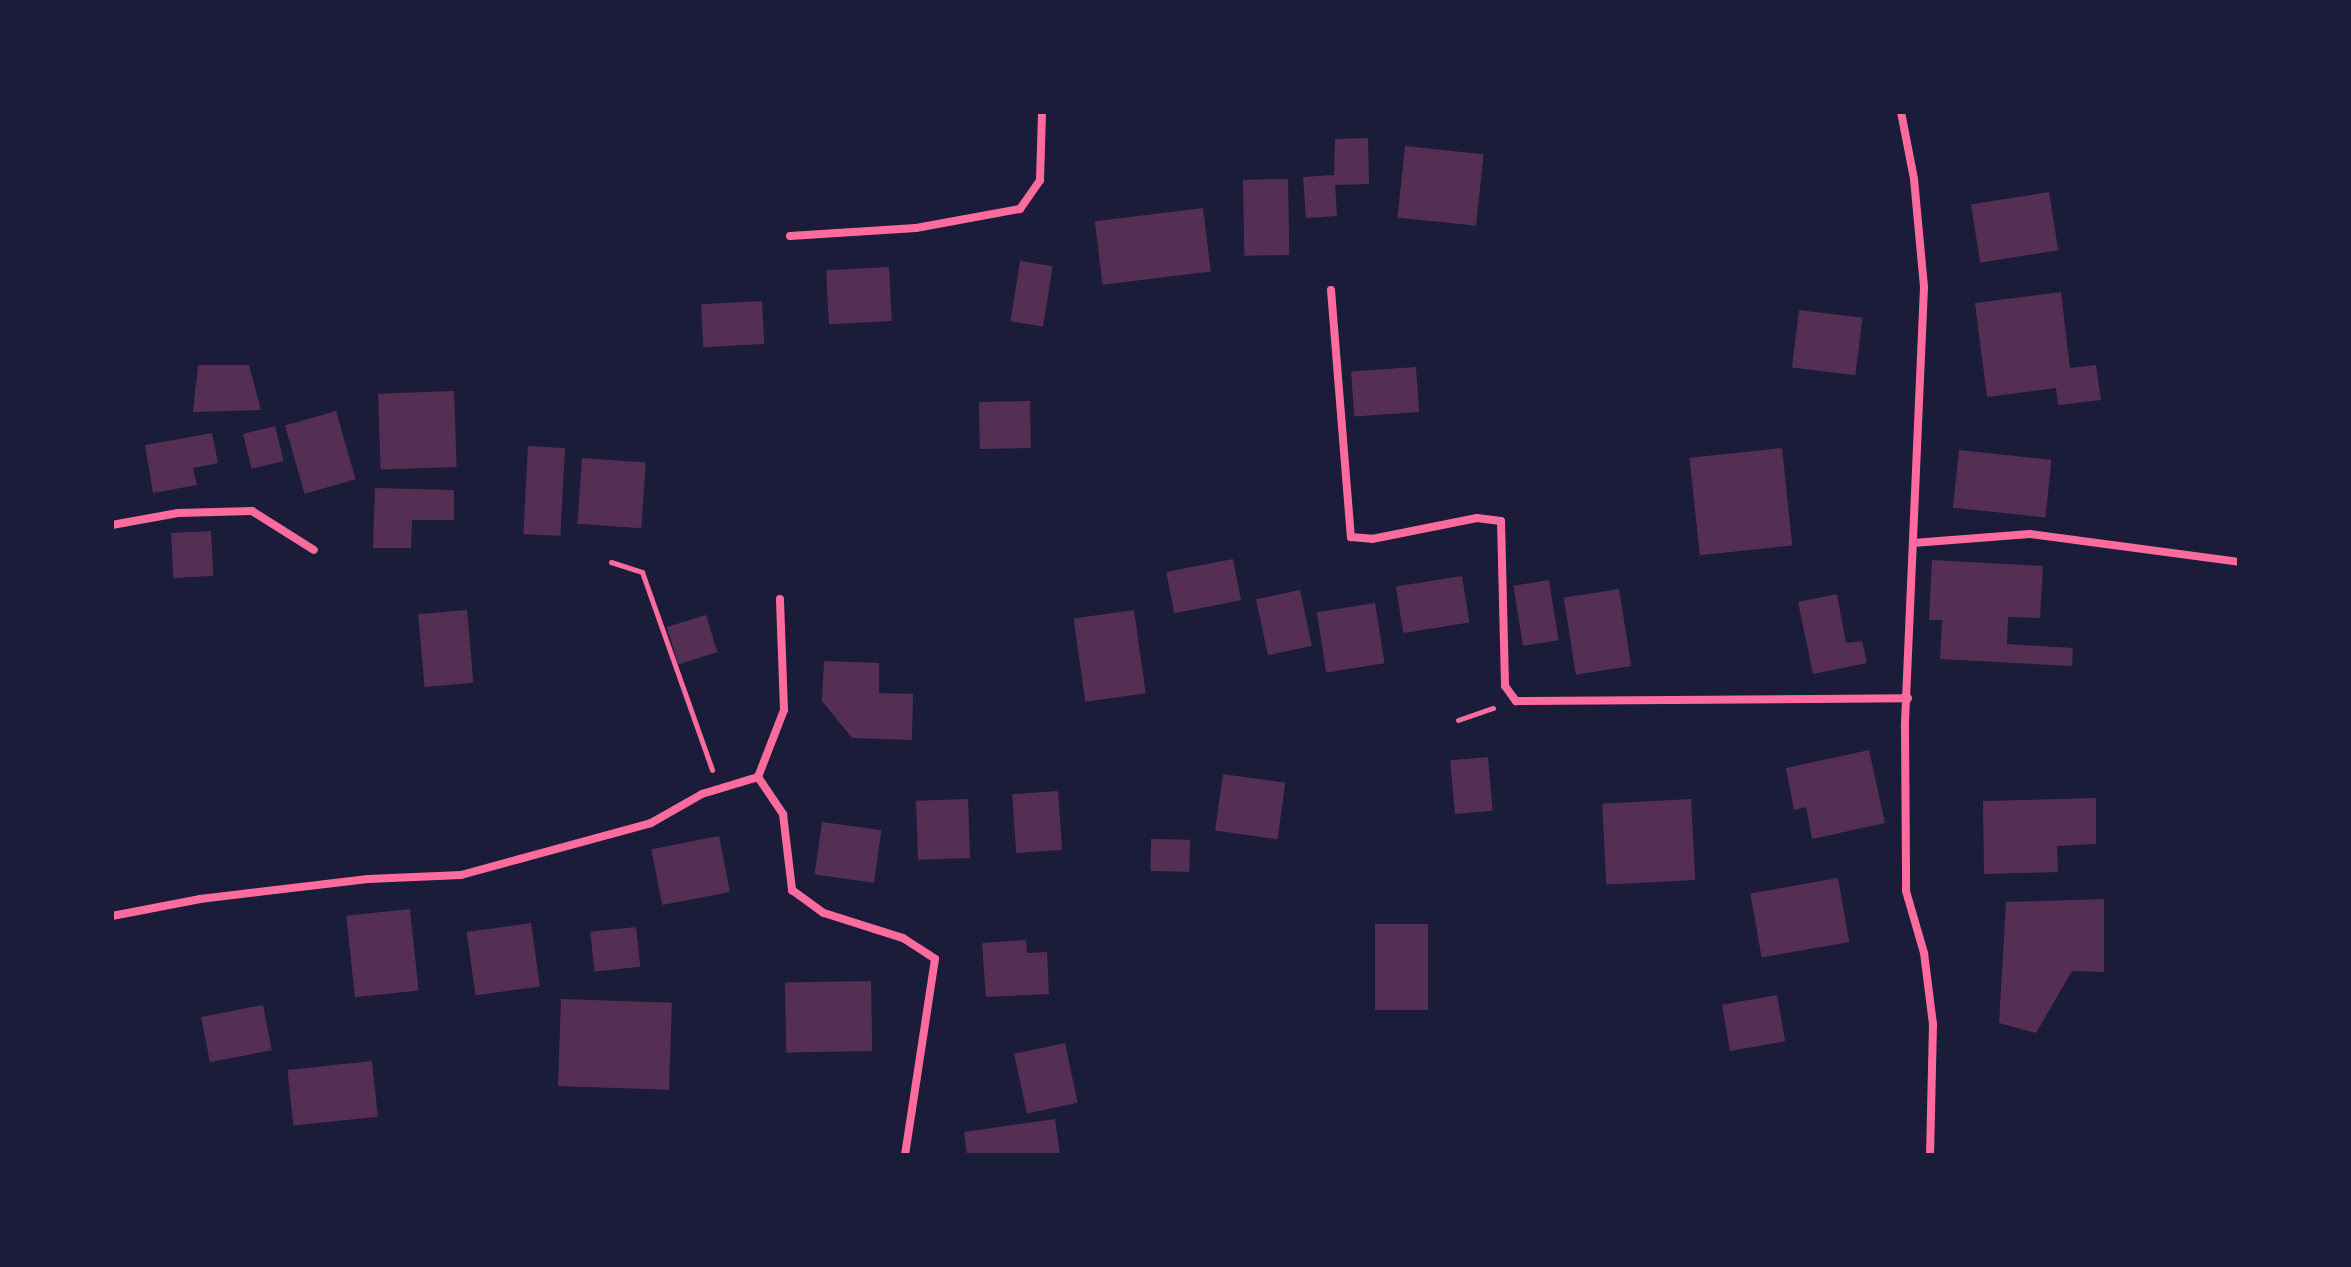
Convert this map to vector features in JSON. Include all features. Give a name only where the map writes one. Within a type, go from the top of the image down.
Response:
[{"type":"street","points":[[790,236],[916,228],[1020,209],[1040,180],[1042,112]]},
{"type":"street","points":[[1901,112],[1914,179],[1924,287],[1908,698],[1906,891],[1924,953],[1933,1024],[1930,1155]]},
{"type":"street","points":[[1331,290],[1351,537],[1372,539],[1477,518],[1501,521],[1505,686],[1516,701],[1908,698]]},
{"type":"street","points":[[112,525],[178,513],[252,511],[314,550]]},
{"type":"street","points":[[1913,543],[2030,534],[2239,562]]},
{"type":"street","points":[[758,777],[784,710],[780,599]]},
{"type":"street","points":[[112,916],[200,899],[368,879],[461,875],[651,823],[719,790],[758,777]]},
{"type":"street","points":[[758,777],[783,814],[792,890],[824,913],[903,938],[935,959],[905,1155]]},
{"type":"path","points":[[611,562],[642,572],[719,790]]},
{"type":"path","points":[[1458,720],[1516,701]]},
{"type":"building","points":[[1368,138],[1369,184],[1335,185],[1337,216],[1306,218],[1303,177],[1334,175],[1335,139]]},
{"type":"building","points":[[1405,146],[1484,154],[1476,226],[1397,218]]},
{"type":"building","points":[[1288,179],[1289,255],[1244,256],[1243,180]]},
{"type":"building","points":[[2049,192],[2058,250],[1980,263],[1971,204]]},
{"type":"building","points":[[1203,208],[1211,272],[1103,285],[1095,221]]},
{"type":"building","points":[[1020,261],[1053,266],[1043,326],[1010,321]]},
{"type":"building","points":[[889,267],[892,321],[829,324],[826,270]]},
{"type":"building","points":[[2061,292],[2070,368],[2096,365],[2101,400],[2058,405],[2056,388],[1987,397],[1975,303]]},
{"type":"building","points":[[762,301],[764,344],[703,347],[701,304]]},
{"type":"building","points":[[1799,310],[1863,318],[1855,375],[1792,368]]},
{"type":"building","points":[[198,365],[249,365],[261,410],[193,412]]},
{"type":"building","points":[[1416,367],[1419,412],[1354,416],[1351,372]]},
{"type":"building","points":[[454,391],[457,467],[381,470],[378,394]]},
{"type":"building","points":[[1030,401],[1031,448],[980,449],[979,402]]},
{"type":"building","points":[[336,411],[356,479],[305,494],[285,426]]},
{"type":"building","points":[[275,426],[284,461],[252,469],[243,434]]},
{"type":"building","points":[[212,433],[218,463],[193,468],[197,485],[153,493],[145,445]]},
{"type":"building","points":[[528,446],[565,448],[560,536],[523,534]]},
{"type":"building","points":[[1782,448],[1792,545],[1700,555],[1690,458]]},
{"type":"building","points":[[1959,450],[2051,460],[2045,517],[1953,508]]},
{"type":"building","points":[[582,458],[646,462],[641,528],[577,524]]},
{"type":"building","points":[[375,488],[454,490],[454,520],[412,520],[411,548],[373,548]]},
{"type":"building","points":[[211,531],[213,576],[173,578],[171,533]]},
{"type":"building","points":[[1233,559],[1241,600],[1174,613],[1166,572]]},
{"type":"building","points":[[1932,560],[2043,566],[2040,618],[2008,617],[2007,644],[2073,648],[2072,666],[1940,659],[1942,620],[1929,620]]},
{"type":"building","points":[[1462,576],[1469,622],[1403,633],[1396,586]]},
{"type":"building","points":[[1549,580],[1559,640],[1523,646],[1513,586]]},
{"type":"building","points":[[1619,589],[1631,666],[1576,675],[1564,598]]},
{"type":"building","points":[[1300,590],[1312,646],[1268,655],[1256,599]]},
{"type":"building","points":[[1837,594],[1846,643],[1862,641],[1867,663],[1813,674],[1798,602]]},
{"type":"building","points":[[1375,603],[1385,663],[1326,672],[1317,612]]},
{"type":"building","points":[[467,610],[473,683],[425,687],[418,614]]},
{"type":"building","points":[[1134,610],[1146,693],[1085,702],[1074,618]]},
{"type":"building","points":[[706,615],[717,652],[678,664],[667,627]]},
{"type":"building","points":[[824,661],[879,663],[879,693],[913,694],[912,740],[852,738],[822,701]]},
{"type":"building","points":[[1869,750],[1885,823],[1812,839],[1806,807],[1794,810],[1786,768]]},
{"type":"building","points":[[1488,757],[1493,811],[1455,814],[1450,760]]},
{"type":"building","points":[[1223,774],[1285,783],[1277,839],[1215,830]]},
{"type":"building","points":[[1058,791],[1062,850],[1016,853],[1012,794]]},
{"type":"building","points":[[2096,798],[2096,844],[2057,846],[2058,872],[1984,874],[1983,801]]},
{"type":"building","points":[[968,799],[970,858],[918,860],[916,801]]},
{"type":"building","points":[[1691,799],[1695,880],[1606,885],[1602,804]]},
{"type":"building","points":[[822,822],[881,830],[874,883],[815,874]]},
{"type":"building","points":[[719,836],[730,892],[662,905],[651,849]]},
{"type":"building","points":[[1151,839],[1190,840],[1189,872],[1150,871]]},
{"type":"building","points":[[1838,878],[1849,942],[1762,957],[1750,893]]},
{"type":"building","points":[[2104,899],[2104,972],[2072,971],[2036,1033],[1999,1023],[2006,902]]},
{"type":"building","points":[[410,909],[419,991],[355,997],[346,916]]},
{"type":"building","points":[[531,923],[540,986],[476,995],[467,932]]},
{"type":"building","points":[[1375,924],[1428,924],[1428,1010],[1375,1010]]},
{"type":"building","points":[[636,927],[640,967],[594,972],[590,932]]},
{"type":"building","points":[[1026,940],[1027,953],[1047,952],[1049,994],[986,997],[982,943]]},
{"type":"building","points":[[871,981],[872,1051],[786,1052],[785,983]]},
{"type":"building","points":[[1777,995],[1785,1041],[1730,1051],[1722,1005]]},
{"type":"building","points":[[561,999],[672,1003],[669,1090],[558,1086]]},
{"type":"building","points":[[263,1005],[272,1050],[210,1062],[201,1017]]},
{"type":"building","points":[[1065,1043],[1078,1103],[1027,1113],[1014,1054]]},
{"type":"building","points":[[372,1061],[378,1117],[293,1126],[287,1070]]},
{"type":"building","points":[[1055,1119],[1060,1155],[967,1155],[964,1132]]}]
